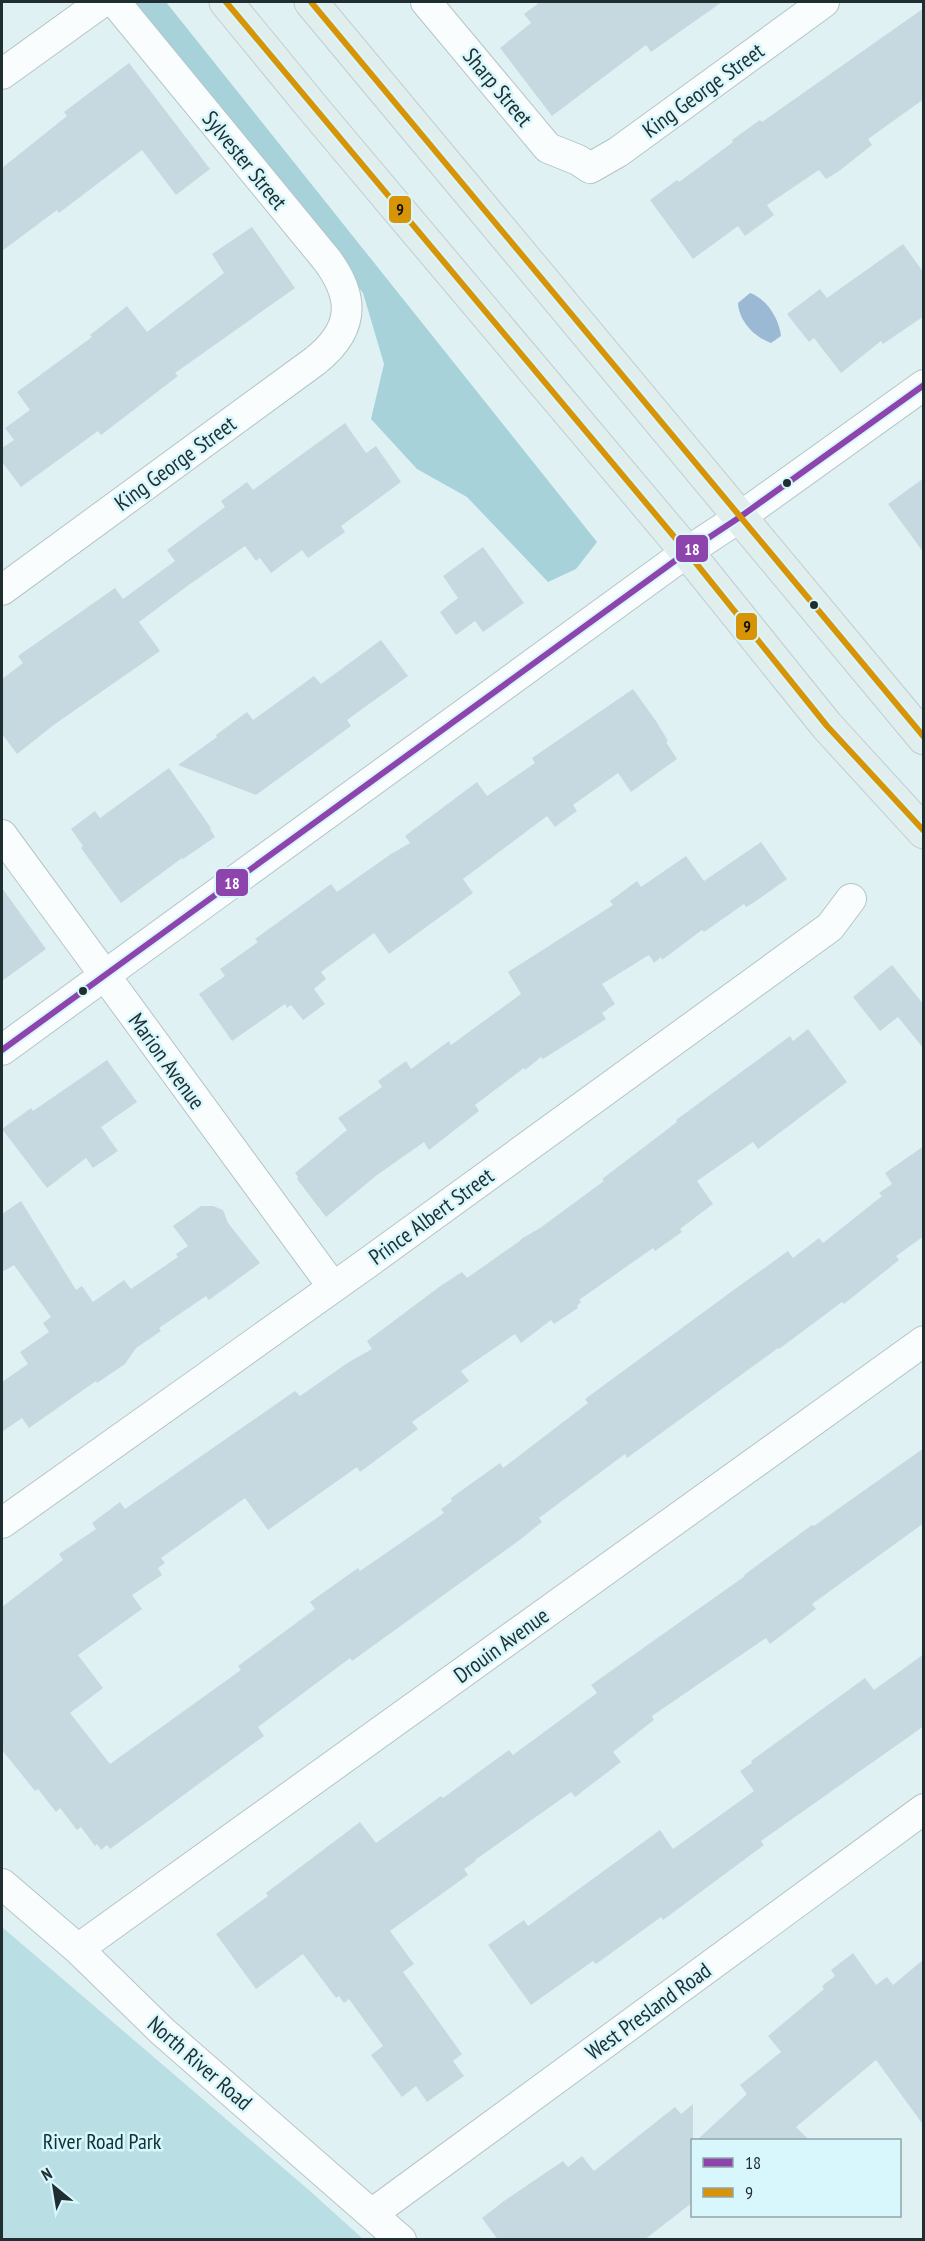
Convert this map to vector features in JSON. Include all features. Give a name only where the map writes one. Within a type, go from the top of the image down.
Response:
[{"type":"main road","points":[[226,2],[387,197],[687,552],[827,726],[924,832]]},
{"type":"main road","points":[[311,2],[924,738]]},
{"type":"street","points":[[2,74],[102,2]]},
{"type":"street","name":"Sylvester Street","points":[[115,2],[336,273],[343,287],[347,304],[347,319],[343,330]]},
{"type":"street","name":"Sharp Street","points":[[426,2],[548,148],[578,160]]},
{"type":"street","name":"King George Street","points":[[578,160],[590,168],[618,152],[824,2]]},
{"type":"street","name":"King George Street","points":[[2,590],[315,361],[327,351],[343,330]]},
{"type":"street","points":[[2,1050],[687,552],[740,517],[924,385]]},
{"type":"street","name":"Marion Avenue","points":[[2,835],[333,1287]]},
{"type":"street","name":"Prince Albert Street","points":[[2,1523],[333,1287],[830,927],[851,899]]},
{"type":"street","name":"Drouin Avenue","points":[[78,1949],[924,1341]]},
{"type":"street","name":"West Presland Road","points":[[373,2213],[924,1809]]},
{"type":"street","name":"North River Road","points":[[2,1884],[78,1949],[162,2031],[373,2213],[401,2240]]},
{"type":"green space","name":"River Road Park","points":[[2,1927],[310,2191],[363,2239],[2,2239]]},
{"type":"shaded area","points":[[127,2],[166,2],[597,542],[576,569],[548,582],[467,497],[417,469],[371,419],[384,364],[363,293]]},
{"type":"shaded area","points":[[750,293],[767,305],[778,323],[781,336],[771,343],[748,328],[741,316],[738,303]]},
{"type":"building","points":[[540,2],[722,2],[651,52],[646,45],[552,116],[500,48],[531,23],[524,14]]},
{"type":"building","points":[[924,8],[924,99],[868,139],[872,145],[839,171],[826,179],[819,170],[767,205],[774,215],[745,236],[738,226],[693,259],[650,200],[677,180],[679,182],[760,120],[762,122]]},
{"type":"building","points":[[129,63],[210,169],[176,195],[142,150],[59,213],[57,210],[2,251],[2,168],[67,116],[64,112]]},
{"type":"building","points":[[252,227],[295,288],[175,373],[178,376],[101,435],[98,431],[21,487],[2,462],[2,448],[14,440],[5,428],[30,410],[17,392],[92,337],[90,335],[127,306],[147,332],[224,273],[212,254]]},
{"type":"building","points":[[903,244],[924,273],[924,316],[883,344],[881,341],[841,373],[814,338],[809,342],[787,314],[820,289],[827,298]]},
{"type":"building","points":[[345,423],[366,453],[376,446],[401,482],[341,526],[345,532],[308,558],[302,550],[271,573],[260,558],[256,561],[245,546],[190,584],[139,622],[160,651],[55,724],[17,754],[2,734],[2,679],[23,663],[18,656],[115,588],[123,599],[175,561],[167,550],[225,507],[221,501],[247,482],[253,490]]},
{"type":"building","points":[[924,478],[924,553],[888,504]]},
{"type":"building","points":[[483,547],[524,603],[483,632],[475,621],[456,635],[440,612],[458,598],[443,576]]},
{"type":"building","points":[[381,640],[408,676],[347,720],[351,726],[256,795],[178,765],[247,712],[253,720],[314,676],[321,684]]},
{"type":"building","points":[[633,689],[656,721],[677,759],[631,792],[618,773],[573,805],[577,811],[555,827],[547,816],[463,879],[473,893],[389,954],[374,933],[321,972],[326,979],[314,989],[325,1004],[303,1020],[291,1005],[287,1008],[285,1004],[232,1041],[199,994],[225,976],[220,969],[258,942],[255,939],[331,884],[337,892],[410,843],[405,836],[477,782],[487,796],[535,763],[532,758]]},
{"type":"building","points":[[169,768],[215,837],[121,903],[81,848],[83,846],[71,829],[95,811],[100,818]]},
{"type":"building","points":[[761,842],[787,879],[753,903],[746,907],[744,904],[704,932],[702,930],[662,960],[661,957],[654,963],[649,955],[602,984],[615,1004],[602,1013],[606,1019],[543,1059],[541,1057],[525,1070],[524,1068],[475,1105],[479,1111],[429,1150],[424,1142],[377,1175],[326,1217],[297,1179],[295,1173],[347,1130],[338,1118],[382,1087],[378,1081],[406,1061],[411,1069],[449,1041],[451,1045],[521,994],[508,972],[613,905],[610,901],[637,881],[641,887],[686,856],[704,881]]},
{"type":"building","points":[[2,888],[46,949],[2,981]]},
{"type":"building","points":[[892,965],[924,1005],[924,1049],[898,1017],[880,1031],[853,997]]},
{"type":"building","points":[[808,1029],[847,1082],[758,1149],[753,1142],[697,1181],[713,1204],[680,1229],[682,1232],[655,1251],[653,1248],[579,1300],[581,1302],[578,1308],[554,1324],[551,1320],[521,1343],[515,1334],[461,1371],[469,1381],[412,1422],[418,1429],[360,1472],[357,1467],[268,1530],[245,1498],[161,1558],[165,1563],[158,1568],[162,1575],[132,1595],[142,1609],[78,1655],[103,1688],[70,1713],[110,1764],[241,1670],[238,1666],[315,1609],[310,1602],[358,1568],[360,1571],[444,1513],[441,1509],[452,1501],[451,1498],[500,1463],[503,1468],[588,1403],[585,1399],[735,1289],[788,1251],[793,1258],[819,1238],[823,1243],[882,1196],[879,1193],[892,1184],[885,1173],[924,1146],[924,1236],[896,1256],[899,1260],[844,1304],[842,1302],[627,1458],[625,1454],[539,1518],[542,1522],[521,1539],[352,1661],[350,1658],[258,1727],[264,1736],[110,1849],[107,1845],[101,1850],[97,1844],[95,1846],[81,1827],[77,1830],[60,1808],[56,1812],[38,1789],[35,1791],[2,1750],[2,1607],[63,1560],[59,1554],[96,1529],[92,1523],[120,1502],[125,1509],[295,1391],[300,1396],[372,1349],[367,1341],[439,1287],[462,1272],[467,1278],[540,1228],[604,1181],[602,1179],[677,1122],[676,1120],[790,1036],[793,1041]]},
{"type":"building","points":[[107,1060],[137,1102],[101,1127],[118,1151],[93,1168],[86,1158],[47,1188],[2,1129],[31,1108],[33,1111]]},
{"type":"building","points":[[21,1201],[76,1290],[82,1286],[93,1302],[124,1280],[131,1289],[178,1257],[176,1254],[188,1246],[173,1226],[201,1206],[213,1206],[223,1210],[228,1223],[260,1263],[209,1300],[206,1296],[159,1328],[161,1331],[136,1348],[125,1364],[97,1383],[96,1381],[29,1428],[22,1418],[2,1432],[2,1382],[28,1364],[20,1352],[49,1332],[43,1323],[51,1317],[14,1265],[2,1272],[2,1214]]},
{"type":"building","points":[[924,1448],[924,1523],[812,1604],[816,1609],[770,1644],[766,1638],[652,1716],[654,1720],[613,1752],[621,1762],[575,1797],[571,1792],[475,1860],[464,1869],[468,1875],[390,1931],[414,1964],[403,1972],[462,2054],[453,2061],[464,2076],[427,2102],[416,2086],[402,2097],[371,2055],[383,2046],[349,1999],[344,2003],[339,1996],[336,1998],[303,1954],[256,1989],[216,1934],[268,1896],[266,1893],[360,1822],[376,1843],[509,1750],[513,1755],[597,1693],[591,1685],[745,1576],[812,1525],[814,1526]]},
{"type":"building","points":[[924,1654],[924,1726],[761,1841],[764,1845],[663,1920],[661,1917],[596,1964],[593,1961],[531,2005],[488,1945],[524,1920],[528,1926],[660,1830],[673,1849],[754,1791],[740,1771],[752,1763],[751,1761],[865,1678],[874,1690]]},
{"type":"building","points":[[853,1953],[876,1985],[887,1977],[893,1985],[924,1959],[924,2126],[876,2060],[796,2127],[808,2139],[698,2139],[747,2094],[740,2085],[781,2052],[768,2036],[824,1989],[822,1986],[835,1976],[831,1970]]},
{"type":"building","points":[[693,2104],[691,2204],[644,2240],[498,2240],[482,2218],[563,2161],[568,2167],[582,2156],[594,2171],[675,2107],[681,2114]]},
{"type":"transit line","name":"9","points":[[226,2],[687,552],[827,726],[924,831]]},
{"type":"transit line","name":"9","points":[[311,2],[924,737]]},
{"type":"transit line","name":"18","points":[[2,1050],[687,552],[740,517],[924,385]]}]
